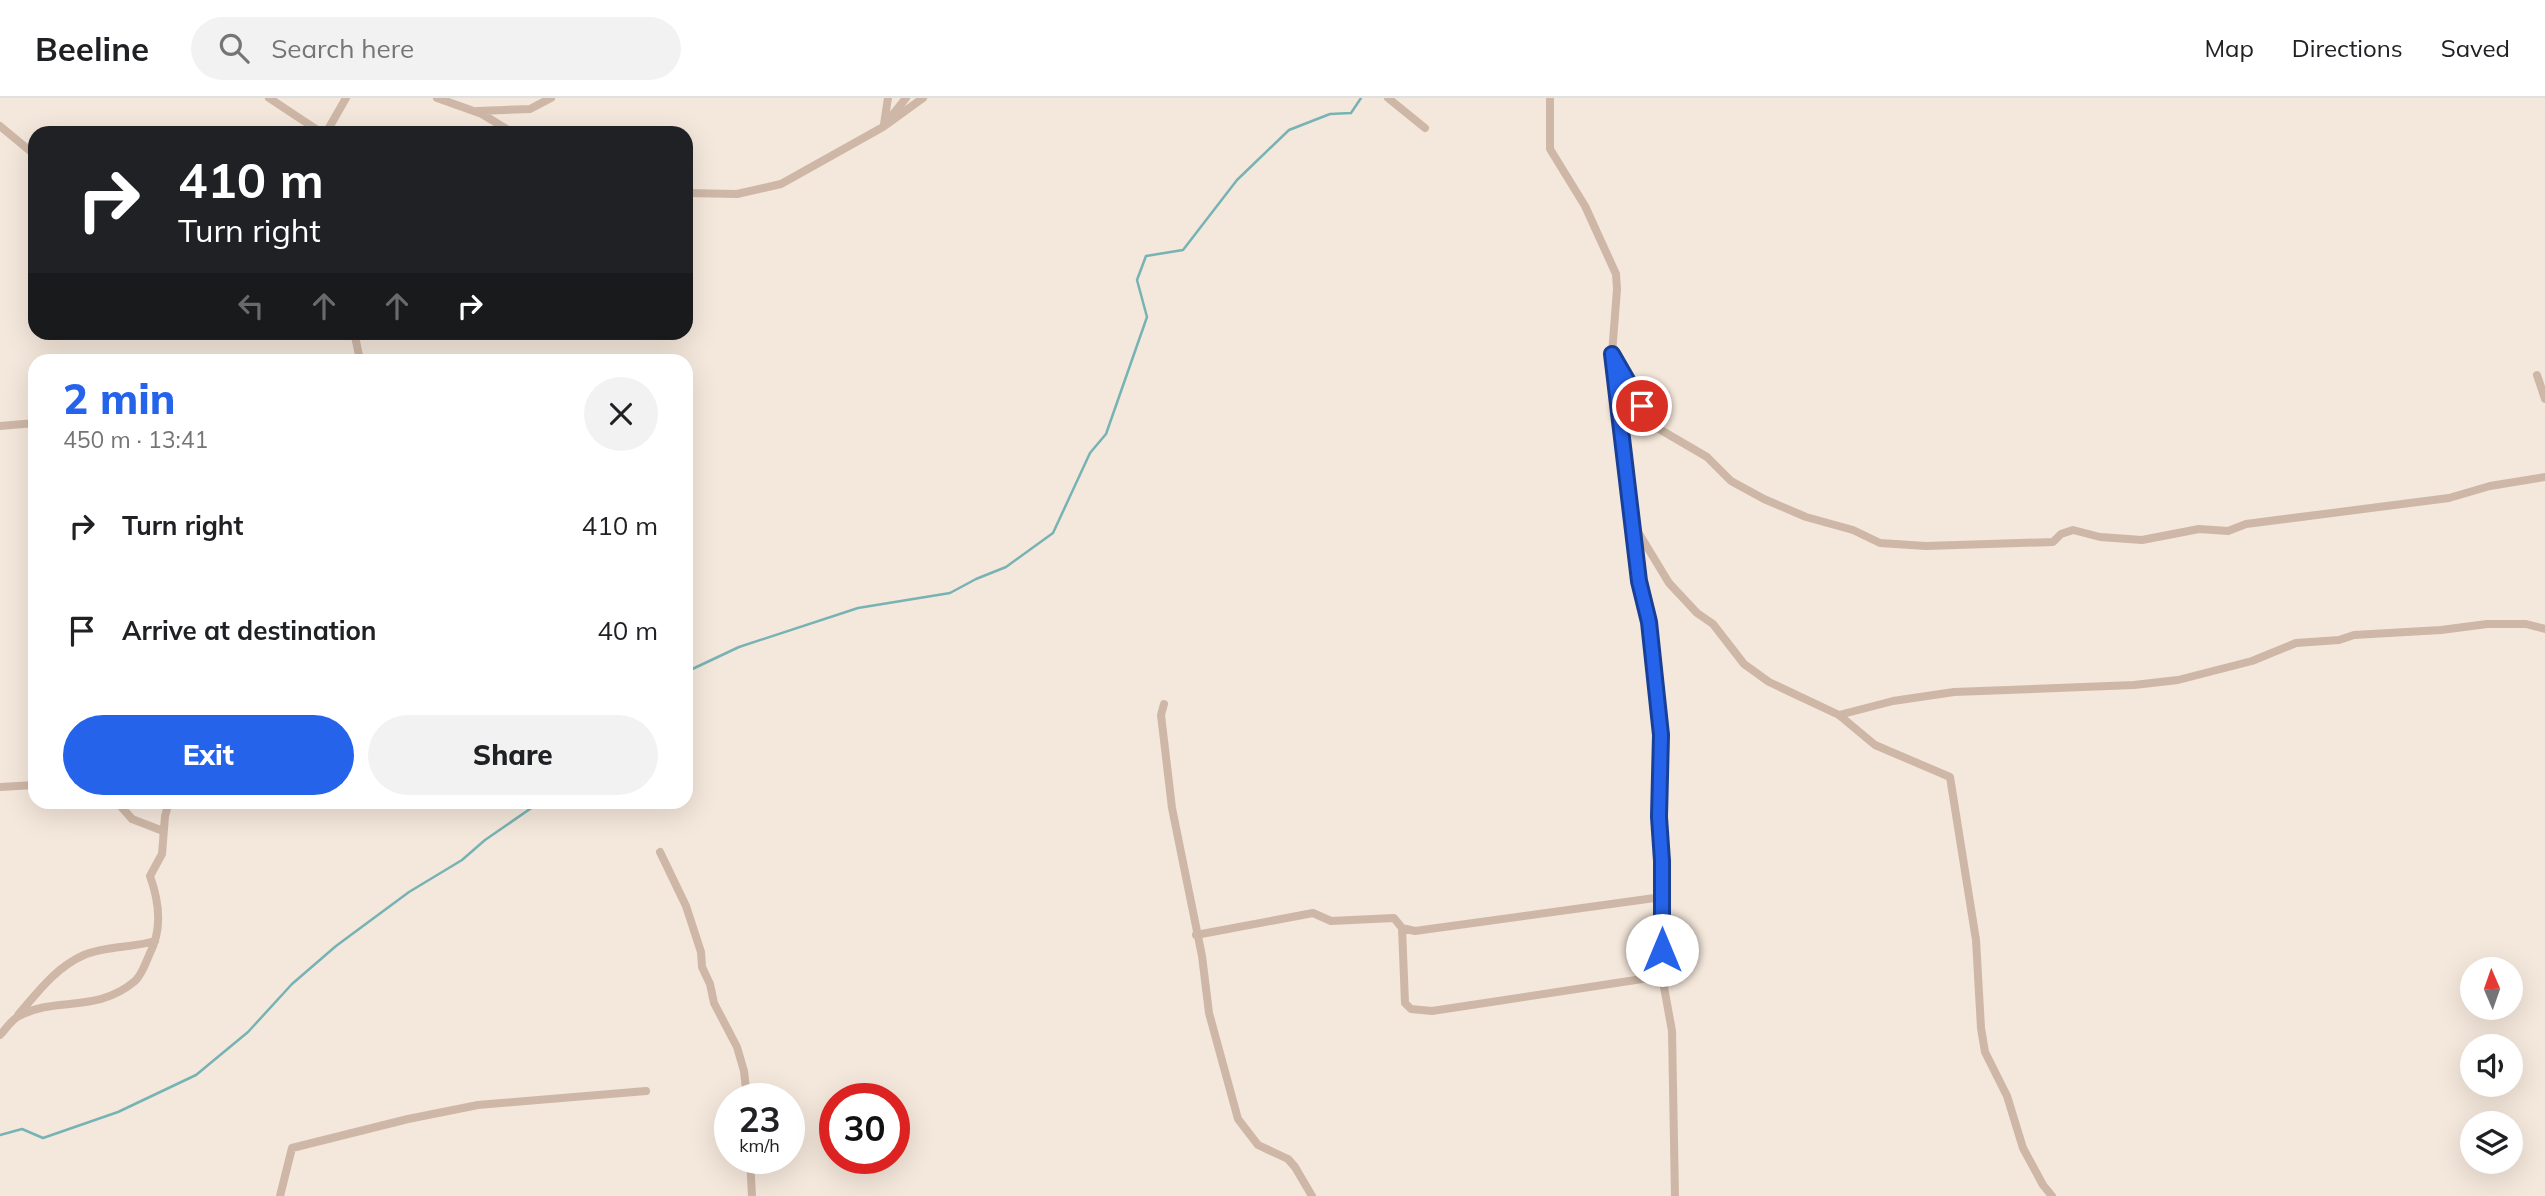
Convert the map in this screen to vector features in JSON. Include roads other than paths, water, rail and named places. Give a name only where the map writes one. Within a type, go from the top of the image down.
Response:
[{"type":"street","points":[[269,98],[313,126]]},
{"type":"street","points":[[437,98],[474,111],[501,126]]},
{"type":"street","points":[[883,127],[888,98]]},
{"type":"street","points":[[883,127],[906,98]]},
{"type":"street","points":[[693,193],[737,194],[781,184],[883,127],[923,98]]},
{"type":"street","points":[[1388,98],[1425,128]]},
{"type":"street","points":[[1550,98],[1550,149],[1585,206],[1616,274],[1612,354],[1639,581],[1649,622],[1661,735],[1659,817],[1662,976],[1672,1031],[1675,1196]]},
{"type":"street","points":[[328,126],[345,99]]},
{"type":"street","points":[[474,111],[530,109],[548,99]]},
{"type":"street","points":[[0,126],[28,149]]},
{"type":"street","points":[[1612,354],[1654,426],[1707,457],[1731,481],[1806,517],[1853,530],[1880,543],[1926,546],[2031,544],[2053,542],[2061,534],[2073,530],[2100,537],[2142,540],[2199,529],[2221,532],[2256,522],[2449,498],[2490,486],[2545,477]]},
{"type":"street","points":[[2538,375],[2545,399]]},
{"type":"street","points":[[0,426],[28,424]]},
{"type":"street","points":[[1632,522],[1669,583],[1697,613],[1713,624],[1744,664],[1769,682],[1839,715],[1875,745],[1950,777],[1976,940],[1985,1052],[2007,1096],[2023,1148],[2052,1196]]},
{"type":"street","points":[[1839,715],[1893,701],[1954,692],[2134,685],[2178,680],[2252,661],[2296,643],[2339,640],[2354,635],[2398,634],[2487,624],[2526,625],[2545,629]]},
{"type":"street","points":[[1164,704],[1161,715],[1172,808],[1206,982],[1209,1013],[1238,1119],[1258,1145],[1288,1159],[1312,1196]]},
{"type":"street","points":[[0,788],[28,786]]},
{"type":"street","points":[[123,809],[132,820],[163,831]]},
{"type":"street","points":[[16,1017],[39,1008],[92,1003],[137,980],[155,941],[159,922],[157,897],[150,876],[162,854],[168,809]]},
{"type":"street","points":[[660,852],[686,906],[702,952],[702,968],[710,984],[714,1003],[737,1047],[745,1083]]},
{"type":"street","points":[[1402,928],[1415,931],[1662,897]]},
{"type":"street","points":[[1196,935],[1313,913],[1331,921],[1394,918],[1402,928],[1405,1003],[1410,1009],[1432,1012],[1662,976]]},
{"type":"street","points":[[0,1035],[65,965],[85,954],[155,941]]},
{"type":"street","points":[[279,1196],[292,1148],[408,1119],[478,1105],[646,1091]]},
{"type":"street","points":[[751,1174],[752,1196]]},
{"type":"waterway","points":[[693,669],[739,647],[858,608],[950,593],[1006,567],[1053,533],[1090,453],[1106,434],[1147,317],[1137,280],[1146,256],[1183,250],[1237,180],[1289,130],[1330,114],[1351,113],[1361,98]]},
{"type":"waterway","points":[[0,1135],[22,1129],[43,1138],[118,1112],[196,1075],[248,1032],[292,984],[336,946],[409,892],[462,860],[485,840],[530,809]]}]
